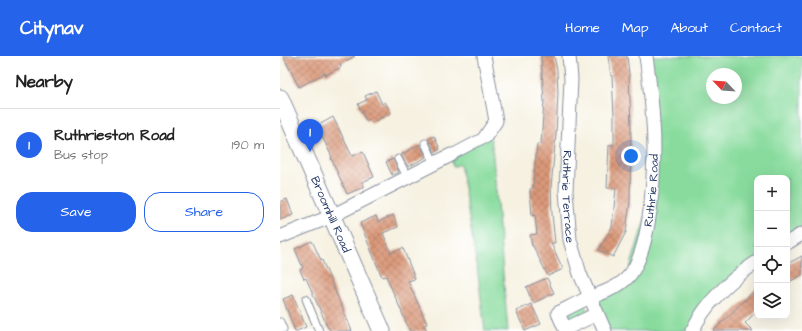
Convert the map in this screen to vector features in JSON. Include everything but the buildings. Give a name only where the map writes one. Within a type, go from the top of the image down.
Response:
[{"type":"street","points":[[280,237],[332,216],[485,137],[496,121],[484,56]]},
{"type":"street","name":"Ruthrie Terrace","points":[[569,56],[570,79],[566,191],[570,240],[580,274],[605,331]]},
{"type":"street","name":"Ruthrie Road","points":[[597,314],[565,329],[558,312],[597,296],[616,286],[627,278],[641,255],[645,240],[651,200],[653,164],[654,123],[646,56]]},
{"type":"street","name":"Broomhill Road","points":[[280,98],[382,331]]},
{"type":"street","points":[[790,241],[802,234]]},
{"type":"street","points":[[692,331],[719,293],[747,268],[754,264]]},
{"type":"lane","points":[[425,143],[435,164]]},
{"type":"lane","points":[[398,159],[408,178]]},
{"type":"lane","points":[[306,299],[319,331]]},
{"type":"lane","points":[[280,322],[283,329],[280,330]]},
{"type":"green space","points":[[646,56],[802,56],[802,234],[790,241],[790,175],[754,175],[754,265],[692,331],[605,331],[597,296],[627,278],[651,200]]},
{"type":"green space","points":[[489,133],[492,145],[508,331],[485,331],[477,266],[460,164],[453,167],[451,155]]},
{"type":"green space","points":[[584,304],[589,313],[572,321],[567,317],[567,314]]},
{"type":"place","name":"Ruthrieston Road","points":[[310,152]]}]
